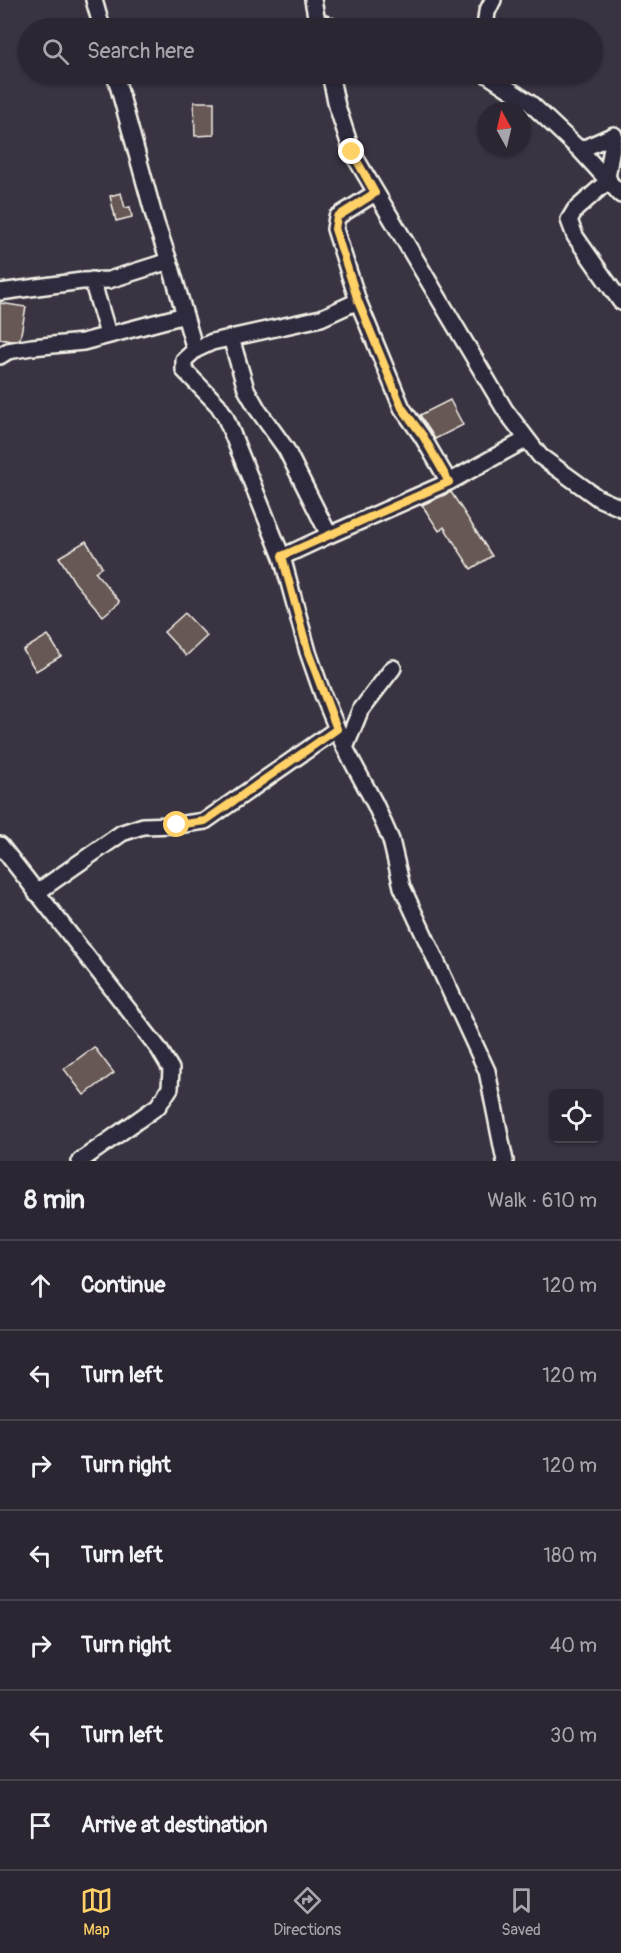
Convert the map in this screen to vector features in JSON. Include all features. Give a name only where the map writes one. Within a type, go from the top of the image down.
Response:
[{"type":"street","points":[[94,0],[99,18]]},
{"type":"street","points":[[313,0],[317,18]]},
{"type":"street","points":[[487,18],[494,0]]},
{"type":"street","points":[[118,84],[156,223],[195,350]]},
{"type":"street","points":[[333,84],[352,152],[505,410],[540,456],[598,498],[621,508]]},
{"type":"street","points":[[501,84],[530,103],[580,150],[621,195]]},
{"type":"street","points":[[580,150],[617,130]]},
{"type":"street","points":[[617,130],[608,179],[575,210],[569,220],[575,236],[621,302]]},
{"type":"street","points":[[375,193],[342,213],[334,223],[358,301],[402,408],[423,436],[449,482]]},
{"type":"street","points":[[0,292],[92,280],[109,280],[169,261]]},
{"type":"street","points":[[92,280],[108,334]]},
{"type":"street","points":[[358,301],[321,318],[212,342],[195,350],[184,360],[184,370],[218,405],[225,416],[282,556],[308,652],[337,729],[391,840],[402,887],[487,1071],[506,1161]]},
{"type":"street","points":[[3,352],[83,342],[185,315]]},
{"type":"street","points":[[231,338],[246,389],[286,449],[329,535]]},
{"type":"street","points":[[282,556],[449,482],[527,439]]},
{"type":"street","points":[[345,748],[360,711],[393,668]]},
{"type":"street","points":[[36,894],[122,833],[143,826],[205,821],[337,729]]},
{"type":"street","points":[[0,845],[159,1049],[171,1069],[170,1088],[158,1106],[80,1161]]},
{"type":"building","points":[[194,102],[214,102],[214,135],[195,136]]},
{"type":"building","points":[[121,193],[125,208],[130,207],[132,217],[116,221],[110,196]]},
{"type":"building","points":[[0,303],[26,307],[20,339],[12,341],[0,339]]},
{"type":"building","points":[[450,400],[463,425],[435,439],[420,415]]},
{"type":"building","points":[[451,492],[492,556],[471,569],[444,527],[439,531],[422,505]]},
{"type":"building","points":[[86,541],[102,567],[95,572],[120,602],[103,616],[75,583],[59,557]]},
{"type":"building","points":[[185,613],[207,636],[186,656],[164,632]]},
{"type":"building","points":[[48,635],[61,656],[36,671],[23,650]]},
{"type":"building","points":[[94,1047],[114,1073],[84,1095],[64,1069]]},
{"type":"route","points":[[177,825],[205,821],[337,729],[308,652],[282,556],[449,482],[423,436],[402,408],[358,301],[335,229],[334,223],[337,217],[375,193],[352,152]]}]
